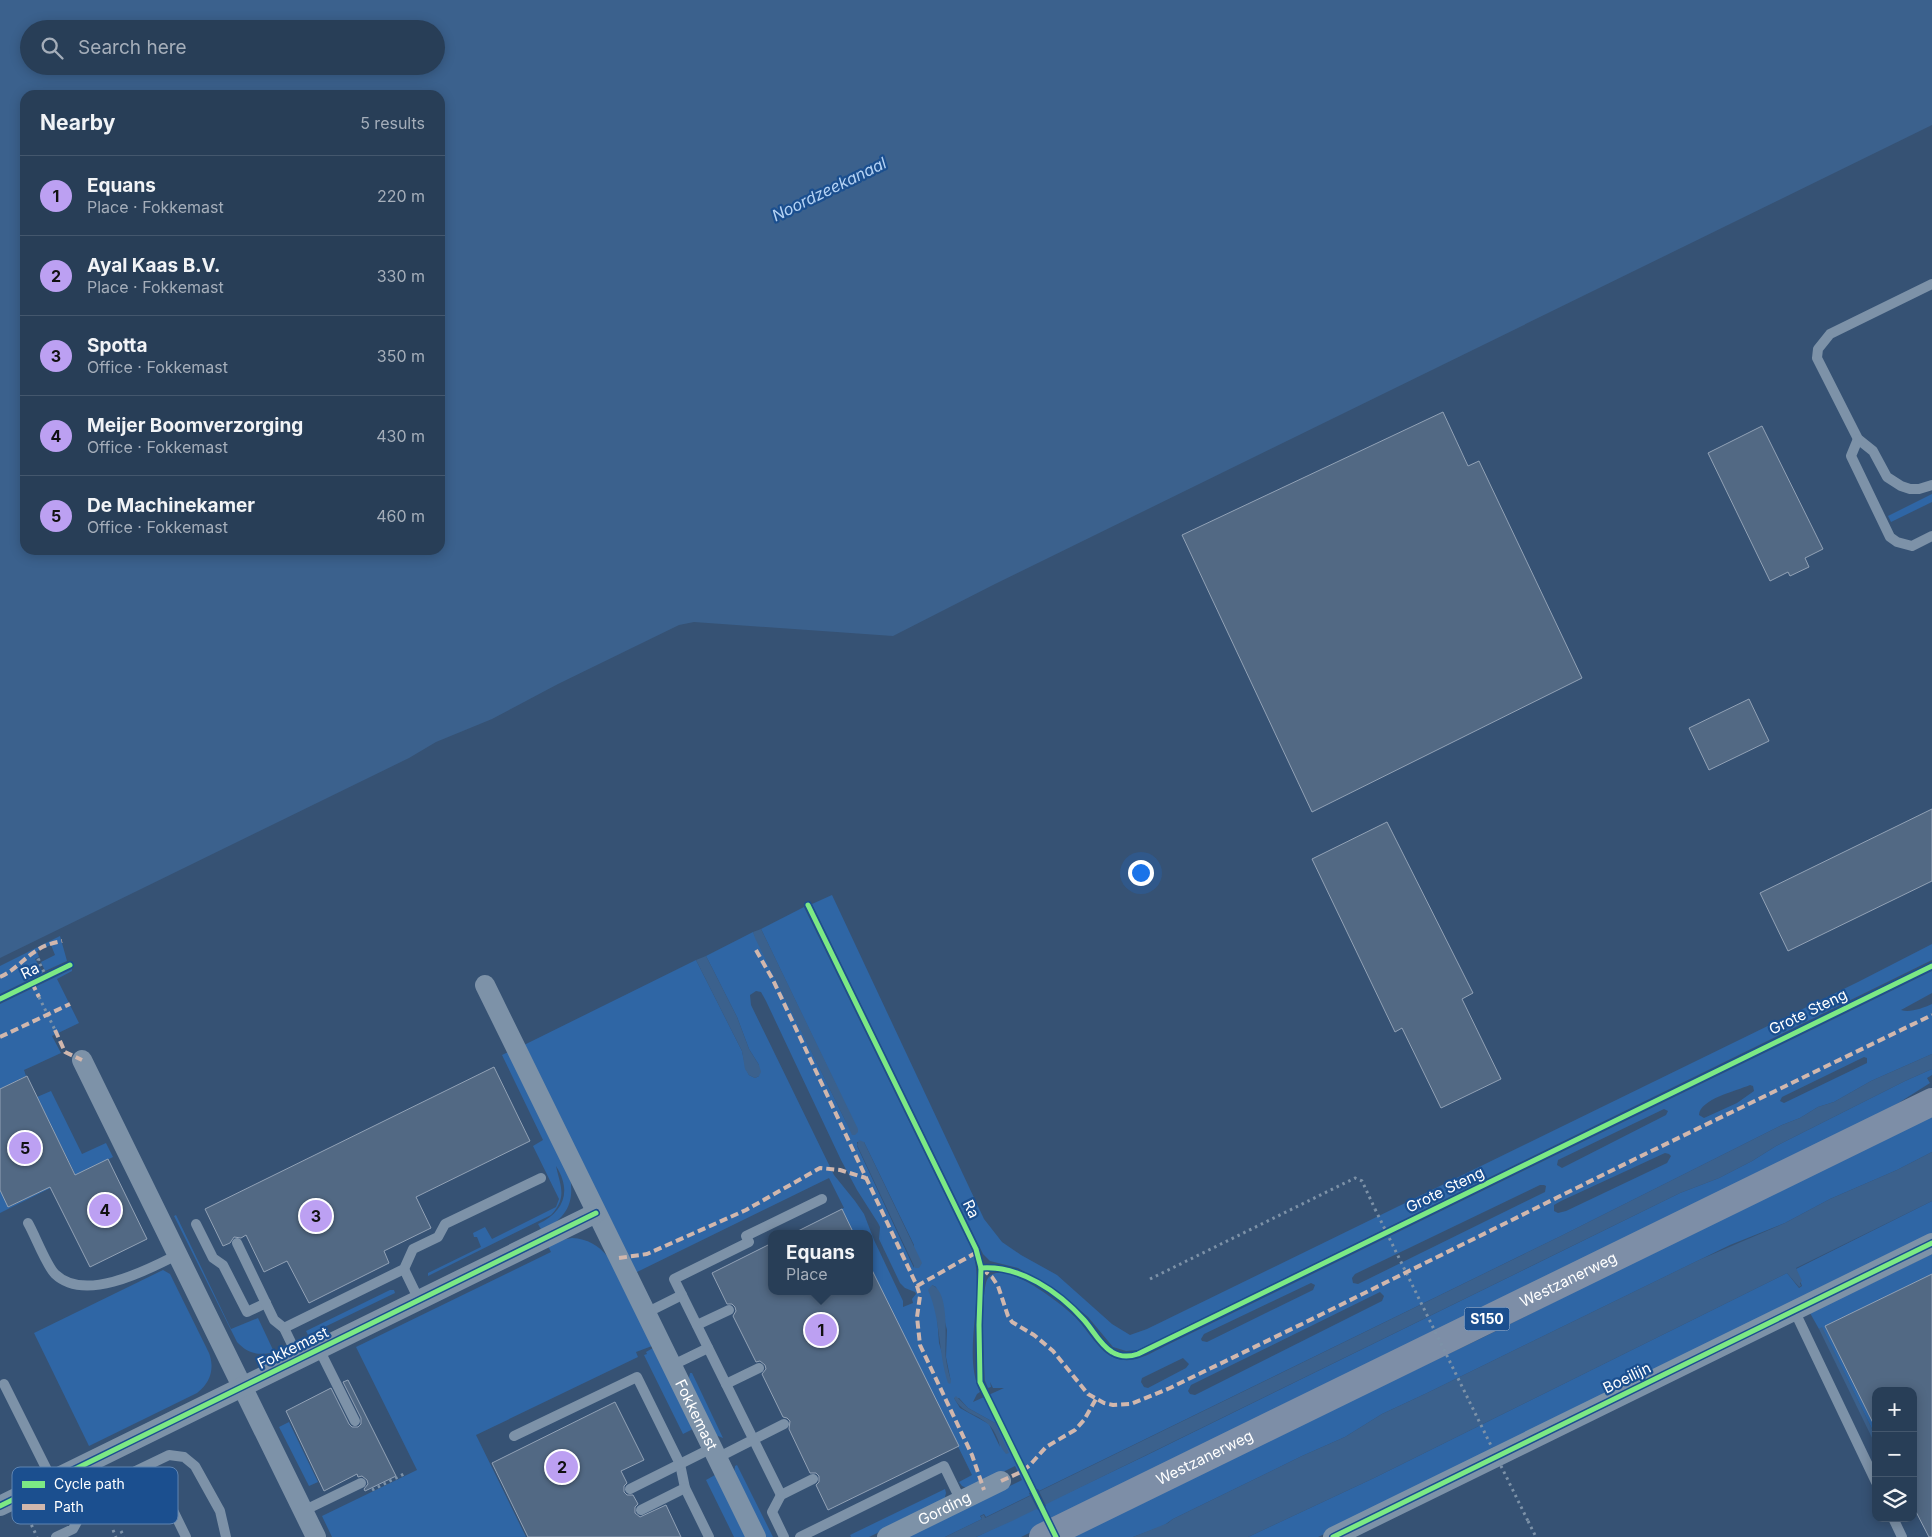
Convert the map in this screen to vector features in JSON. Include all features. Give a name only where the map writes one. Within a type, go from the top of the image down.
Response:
[{"type":"main road","name":"Westzanerweg","points":[[1044,1537],[1932,1102]]},
{"type":"street","name":"Fokkemast","points":[[485,985],[756,1537]]},
{"type":"street","points":[[82,1060],[316,1537]]},
{"type":"street","name":"Fokkemast","points":[[79,1467],[596,1213]]},
{"type":"street","name":"Boeilijn","points":[[1333,1537],[1932,1243]]},
{"type":"street","name":"Gording","points":[[888,1537],[1001,1481]]},
{"type":"lane","points":[[1932,284],[1830,334],[1818,349],[1817,358],[1858,439],[1873,451],[1887,477],[1910,488],[1919,489],[1932,485]]},
{"type":"lane","points":[[1858,439],[1852,456],[1890,537],[1897,542],[1912,546],[1932,536]]},
{"type":"lane","points":[[284,1328],[404,1269],[413,1249],[438,1237],[446,1224],[541,1178]]},
{"type":"lane","points":[[781,1495],[674,1279],[749,1242],[746,1236],[822,1199]]},
{"type":"lane","points":[[28,1223],[54,1273],[66,1282],[90,1286],[113,1283],[177,1255]]},
{"type":"lane","points":[[196,1224],[212,1258],[223,1265],[247,1312],[266,1303]]},
{"type":"lane","points":[[237,1243],[274,1320],[284,1328],[299,1359]]},
{"type":"lane","points":[[404,1269],[419,1300]]},
{"type":"lane","points":[[646,1313],[682,1295]]},
{"type":"lane","points":[[697,1325],[729,1310]]},
{"type":"lane","points":[[1794,1310],[1874,1477]]},
{"type":"lane","points":[[671,1366],[708,1348]]},
{"type":"lane","points":[[319,1349],[355,1421]]},
{"type":"lane","points":[[726,1384],[759,1368]]},
{"type":"lane","points":[[514,1436],[637,1377],[680,1464],[685,1488],[708,1537]]},
{"type":"lane","points":[[4,1384],[46,1467]]},
{"type":"lane","points":[[630,1489],[680,1464],[754,1440],[784,1424]]},
{"type":"lane","points":[[143,1467],[170,1455],[184,1457],[195,1466],[220,1511],[226,1537]]},
{"type":"lane","points":[[800,1537],[944,1466],[961,1501]]},
{"type":"lane","points":[[784,1537],[772,1512],[781,1495],[812,1479]]},
{"type":"lane","points":[[304,1511],[360,1483]]},
{"type":"lane","points":[[640,1510],[685,1488]]},
{"type":"lane","points":[[178,1521],[186,1537]]},
{"type":"lane","points":[[1895,1522],[1902,1537]]},
{"type":"lane","points":[[56,1537],[67,1535],[76,1524]]},
{"type":"path","points":[[40,959],[38,960],[46,976]]},
{"type":"path","points":[[38,997],[55,1030]]},
{"type":"path","points":[[1150,1279],[1355,1178],[1362,1181],[1536,1537]]},
{"type":"path","points":[[1380,1236],[1389,1232]]},
{"type":"path","points":[[360,1483],[363,1494],[406,1473]]},
{"type":"path","points":[[27,1524],[38,1537]]},
{"type":"shaded area","points":[[1932,494],[1932,502],[1891,522],[1888,516]]},
{"type":"shaded area","points":[[832,895],[984,1219],[1002,1242],[1057,1275],[1112,1324],[1130,1335],[1147,1329],[1858,982],[1932,944],[1932,960],[1138,1350],[1126,1351],[1113,1347],[1088,1317],[1056,1290],[1018,1268],[990,1261],[983,1254],[812,904]]},
{"type":"shaded area","points":[[804,907],[972,1250],[976,1267],[977,1285],[973,1359],[975,1376],[980,1392],[973,1402],[1004,1388],[993,1388],[990,1382],[991,1387],[988,1388],[985,1381],[984,1296],[988,1278],[996,1273],[1019,1278],[1046,1294],[1075,1317],[1109,1355],[1122,1360],[1141,1358],[1932,971],[1932,993],[1901,1010],[1912,1010],[1932,1004],[1932,1054],[1871,1081],[1834,1102],[1818,1107],[1800,1118],[1782,1125],[1561,1236],[986,1517],[984,1514],[980,1516],[982,1519],[945,1537],[906,1537],[1022,1480],[1015,1466],[969,1489],[962,1486],[959,1482],[972,1475],[873,1273],[873,1237],[903,1301],[903,1307],[913,1303],[912,1299],[916,1294],[900,1283],[879,1239],[880,1227],[841,1160],[761,992],[756,991],[750,995],[751,1005],[834,1175],[864,1214],[870,1230],[851,1230],[841,1209],[844,1208],[829,1178],[635,1273],[524,1045],[696,960],[742,1051],[749,1075],[755,1078],[759,1076],[759,1065],[749,1049],[737,1017],[706,956],[753,932],[846,1122],[835,1083],[761,929]],"holes":[[[1864,1057],[1867,1058],[1867,1063],[1784,1103],[1780,1101],[1782,1097]],[[1750,1085],[1753,1086],[1754,1091],[1737,1103],[1704,1118],[1699,1115],[1705,1104]],[[1664,1109],[1668,1111],[1666,1115],[1562,1168],[1557,1165],[1558,1160]],[[857,1142],[864,1142],[914,1245],[914,1268],[857,1146]],[[1665,1153],[1671,1156],[1667,1163],[1566,1211],[1558,1213],[1554,1211],[1554,1205]],[[1540,1185],[1546,1186],[1545,1192],[1358,1284],[1353,1283],[1352,1278],[1355,1274]],[[1311,1283],[1315,1285],[1313,1290],[1207,1342],[1201,1339],[1204,1334]],[[932,1285],[936,1287],[947,1330],[946,1357],[951,1382],[939,1343]],[[1380,1292],[1384,1296],[1382,1301],[1195,1395],[1190,1394],[1188,1391],[1191,1385]],[[1183,1358],[1189,1364],[1186,1368],[1148,1388],[1144,1387],[1141,1382],[1142,1378]],[[954,1398],[959,1398],[968,1408],[995,1423],[1000,1447],[989,1424],[960,1408]]]},
{"type":"shaded area","points":[[60,936],[67,961],[45,971],[41,962],[55,955],[51,945],[37,951],[39,957],[35,959],[43,973],[0,994],[0,966]]},
{"type":"shaded area","points":[[72,969],[72,971],[57,979],[79,1023],[52,1036],[61,1053],[24,1070],[26,1076],[0,1089],[0,1004]]},
{"type":"shaded area","points":[[508,1052],[570,1177],[571,1195],[569,1203],[562,1216],[542,1231],[538,1224],[554,1213],[563,1200],[564,1184],[556,1166],[561,1185],[561,1197],[560,1202],[551,1215],[428,1276],[428,1273],[481,1247],[473,1233],[485,1227],[492,1239],[556,1207],[559,1199],[533,1146],[543,1140],[502,1055]]},
{"type":"shaded area","points":[[1932,1069],[1932,1075],[1927,1078],[1930,1083],[1870,1121],[1021,1537],[976,1537],[1680,1193],[1719,1178],[1776,1146]]},
{"type":"shaded area","points":[[51,1091],[82,1154],[106,1143],[113,1157],[0,1213],[0,1190],[9,1207],[75,1174],[37,1097]]},
{"type":"shaded area","points":[[1932,1112],[1932,1152],[1897,1170],[1830,1199],[1785,1223],[1730,1245],[1382,1414],[1345,1437],[1173,1519],[1163,1526],[1133,1537],[1064,1537],[1484,1337]]},
{"type":"shaded area","points":[[1932,1201],[1932,1234],[1355,1520],[1318,1537],[1248,1537],[1374,1478],[1787,1273],[1799,1288],[1802,1286],[1796,1269]]},
{"type":"shaded area","points":[[176,1215],[231,1329],[258,1318],[274,1352],[254,1353],[245,1349],[237,1342],[174,1216]]},
{"type":"shaded area","points":[[572,1238],[592,1243],[608,1257],[652,1346],[636,1352],[638,1357],[476,1435],[526,1537],[332,1537],[322,1516],[417,1470],[356,1347],[551,1252],[548,1246],[561,1240]]},
{"type":"shaded area","points":[[1932,1254],[1932,1274],[1825,1326],[1872,1421],[1872,1429],[1822,1328],[1819,1329],[1810,1313]]},
{"type":"shaded area","points":[[163,1270],[170,1274],[209,1353],[211,1370],[208,1380],[197,1393],[89,1446],[34,1333]]},
{"type":"shaded area","points":[[390,1290],[394,1290],[395,1293],[308,1335],[306,1331]]},
{"type":"shaded area","points":[[653,1348],[693,1429],[683,1434],[644,1355]]},
{"type":"shaded area","points":[[690,1373],[692,1373],[723,1438],[713,1434],[688,1383]]},
{"type":"shaded area","points":[[289,1422],[318,1482],[309,1486],[279,1427]]},
{"type":"shaded area","points":[[737,1465],[773,1537],[764,1537],[734,1474],[735,1466]]},
{"type":"shaded area","points":[[715,1475],[746,1537],[734,1537],[706,1480]]},
{"type":"shaded area","points":[[945,1489],[944,1501],[869,1537],[851,1537],[850,1535]]},
{"type":"water","name":"Noordzeekanaal","points":[[0,0],[1932,0],[1932,125],[995,584],[893,636],[694,622],[679,625],[558,684],[492,719],[436,742],[409,758],[0,958]]},
{"type":"water","points":[[761,929],[858,1129],[855,1135],[852,1135],[755,938],[753,932]]},
{"type":"water","points":[[706,956],[737,1017],[749,1049],[759,1065],[761,1072],[755,1078],[749,1075],[745,1069],[742,1051],[696,960]]},
{"type":"water","points":[[1932,1054],[1932,1069],[1776,1146],[1719,1178],[1680,1193],[1012,1521],[976,1537],[945,1537],[982,1519],[981,1516],[984,1515],[985,1518],[1561,1236],[1782,1125],[1800,1118],[1818,1107],[1834,1102],[1871,1081]]},
{"type":"water","points":[[859,1140],[864,1142],[922,1263],[919,1268],[915,1268],[857,1145]]},
{"type":"water","points":[[1932,1152],[1932,1201],[1796,1268],[1802,1281],[1799,1287],[1787,1273],[1374,1478],[1248,1537],[1133,1537],[1168,1523],[1302,1456],[1345,1437],[1382,1414],[1699,1260],[1785,1223],[1830,1199],[1897,1170]]},
{"type":"water","points":[[932,1285],[938,1290],[944,1307],[946,1359],[950,1384],[948,1383],[942,1359],[935,1312],[928,1290]]},
{"type":"water","points":[[1822,1327],[1872,1429],[1872,1438],[1819,1329]]},
{"type":"water","points":[[956,1396],[968,1408],[995,1423],[1009,1453],[1006,1454],[1003,1450],[991,1427],[961,1407],[954,1398]]},
{"type":"pier","points":[[1038,1489],[1046,1506],[1038,1510],[1029,1493]]},
{"type":"building","points":[[1443,412],[1468,466],[1479,461],[1582,678],[1312,812],[1182,535]]},
{"type":"building","points":[[1762,426],[1823,549],[1805,558],[1809,567],[1790,576],[1788,572],[1770,581],[1708,453]]},
{"type":"building","points":[[1749,699],[1769,741],[1709,770],[1689,728]]},
{"type":"building","points":[[1932,809],[1932,881],[1788,951],[1760,893]]},
{"type":"building","points":[[1387,822],[1473,993],[1462,999],[1501,1079],[1441,1108],[1402,1028],[1395,1032],[1312,859]]},
{"type":"building","points":[[494,1067],[530,1141],[416,1197],[431,1228],[384,1251],[389,1263],[309,1303],[287,1261],[264,1272],[246,1235],[241,1238],[234,1237],[230,1243],[223,1246],[205,1209]]},
{"type":"building","points":[[27,1076],[75,1175],[108,1159],[147,1239],[90,1267],[50,1187],[8,1207],[0,1190],[0,1089]]},
{"type":"building","points":[[842,1209],[852,1230],[800,1230]]},
{"type":"building","points":[[768,1245],[768,1295],[873,1295],[873,1272],[959,1446],[828,1510],[816,1485],[819,1482],[819,1476],[816,1473],[810,1473],[789,1429],[790,1421],[783,1417],[762,1374],[766,1369],[765,1365],[760,1361],[756,1362],[733,1316],[736,1311],[735,1307],[732,1304],[727,1304],[712,1273]]},
{"type":"building","points":[[1932,1274],[1932,1537],[1929,1537],[1917,1514],[1917,1387],[1872,1387],[1872,1421],[1825,1326]]},
{"type":"building","points":[[348,1380],[396,1476],[365,1491],[364,1489],[368,1484],[367,1480],[362,1476],[358,1477],[357,1474],[324,1491],[286,1411],[331,1388],[349,1424],[352,1427],[358,1427],[361,1424],[361,1418],[343,1382]]},
{"type":"building","points":[[615,1402],[644,1460],[621,1471],[627,1483],[624,1486],[624,1492],[627,1495],[633,1495],[638,1504],[635,1507],[635,1513],[640,1517],[666,1505],[681,1537],[528,1537],[492,1463]]},
{"type":"marked path","points":[[0,977],[10,972],[39,949],[62,941]]},
{"type":"marked path","points":[[756,950],[773,980],[917,1286],[920,1296],[917,1317],[920,1345],[972,1455],[984,1490]]},
{"type":"marked path","points":[[32,983],[39,997]]},
{"type":"marked path","points":[[0,1037],[70,1004]]},
{"type":"marked path","points":[[982,1269],[992,1277],[998,1286],[1008,1316],[1012,1322],[1034,1335],[1053,1351],[1088,1394],[1104,1403],[1113,1405],[1131,1404],[1170,1388],[1304,1323],[1932,1015]]},
{"type":"marked path","points":[[55,1030],[65,1052],[82,1060]]},
{"type":"marked path","points":[[619,1258],[647,1254],[746,1210],[820,1168],[840,1170],[866,1178]]},
{"type":"marked path","points":[[917,1286],[977,1252]]},
{"type":"marked path","points":[[1001,1481],[1021,1472],[1046,1447],[1075,1430],[1084,1420],[1096,1399]]},
{"type":"cycle path","name":"Ra","points":[[808,905],[976,1249],[981,1268],[980,1382],[1056,1537]]},
{"type":"cycle path","name":"Ra","points":[[0,999],[70,965]]},
{"type":"cycle path","name":"Grote Steng","points":[[981,1268],[996,1268],[1010,1271],[1038,1282],[1051,1290],[1074,1310],[1108,1349],[1121,1356],[1138,1354],[1932,966]]},
{"type":"cycle path","points":[[79,1467],[596,1213]]},
{"type":"cycle path","points":[[1333,1537],[1932,1243]]},
{"type":"cycle path","points":[[0,1506],[12,1500]]},
{"type":"place","name":"De Machinekamer","points":[[25,1148]]},
{"type":"place","name":"Meijer Boomverzorging","points":[[105,1210]]},
{"type":"place","name":"Spotta","points":[[316,1216]]},
{"type":"place","name":"Equans","points":[[821,1330]]},
{"type":"place","name":"Ayal Kaas B.V.","points":[[562,1467]]}]
